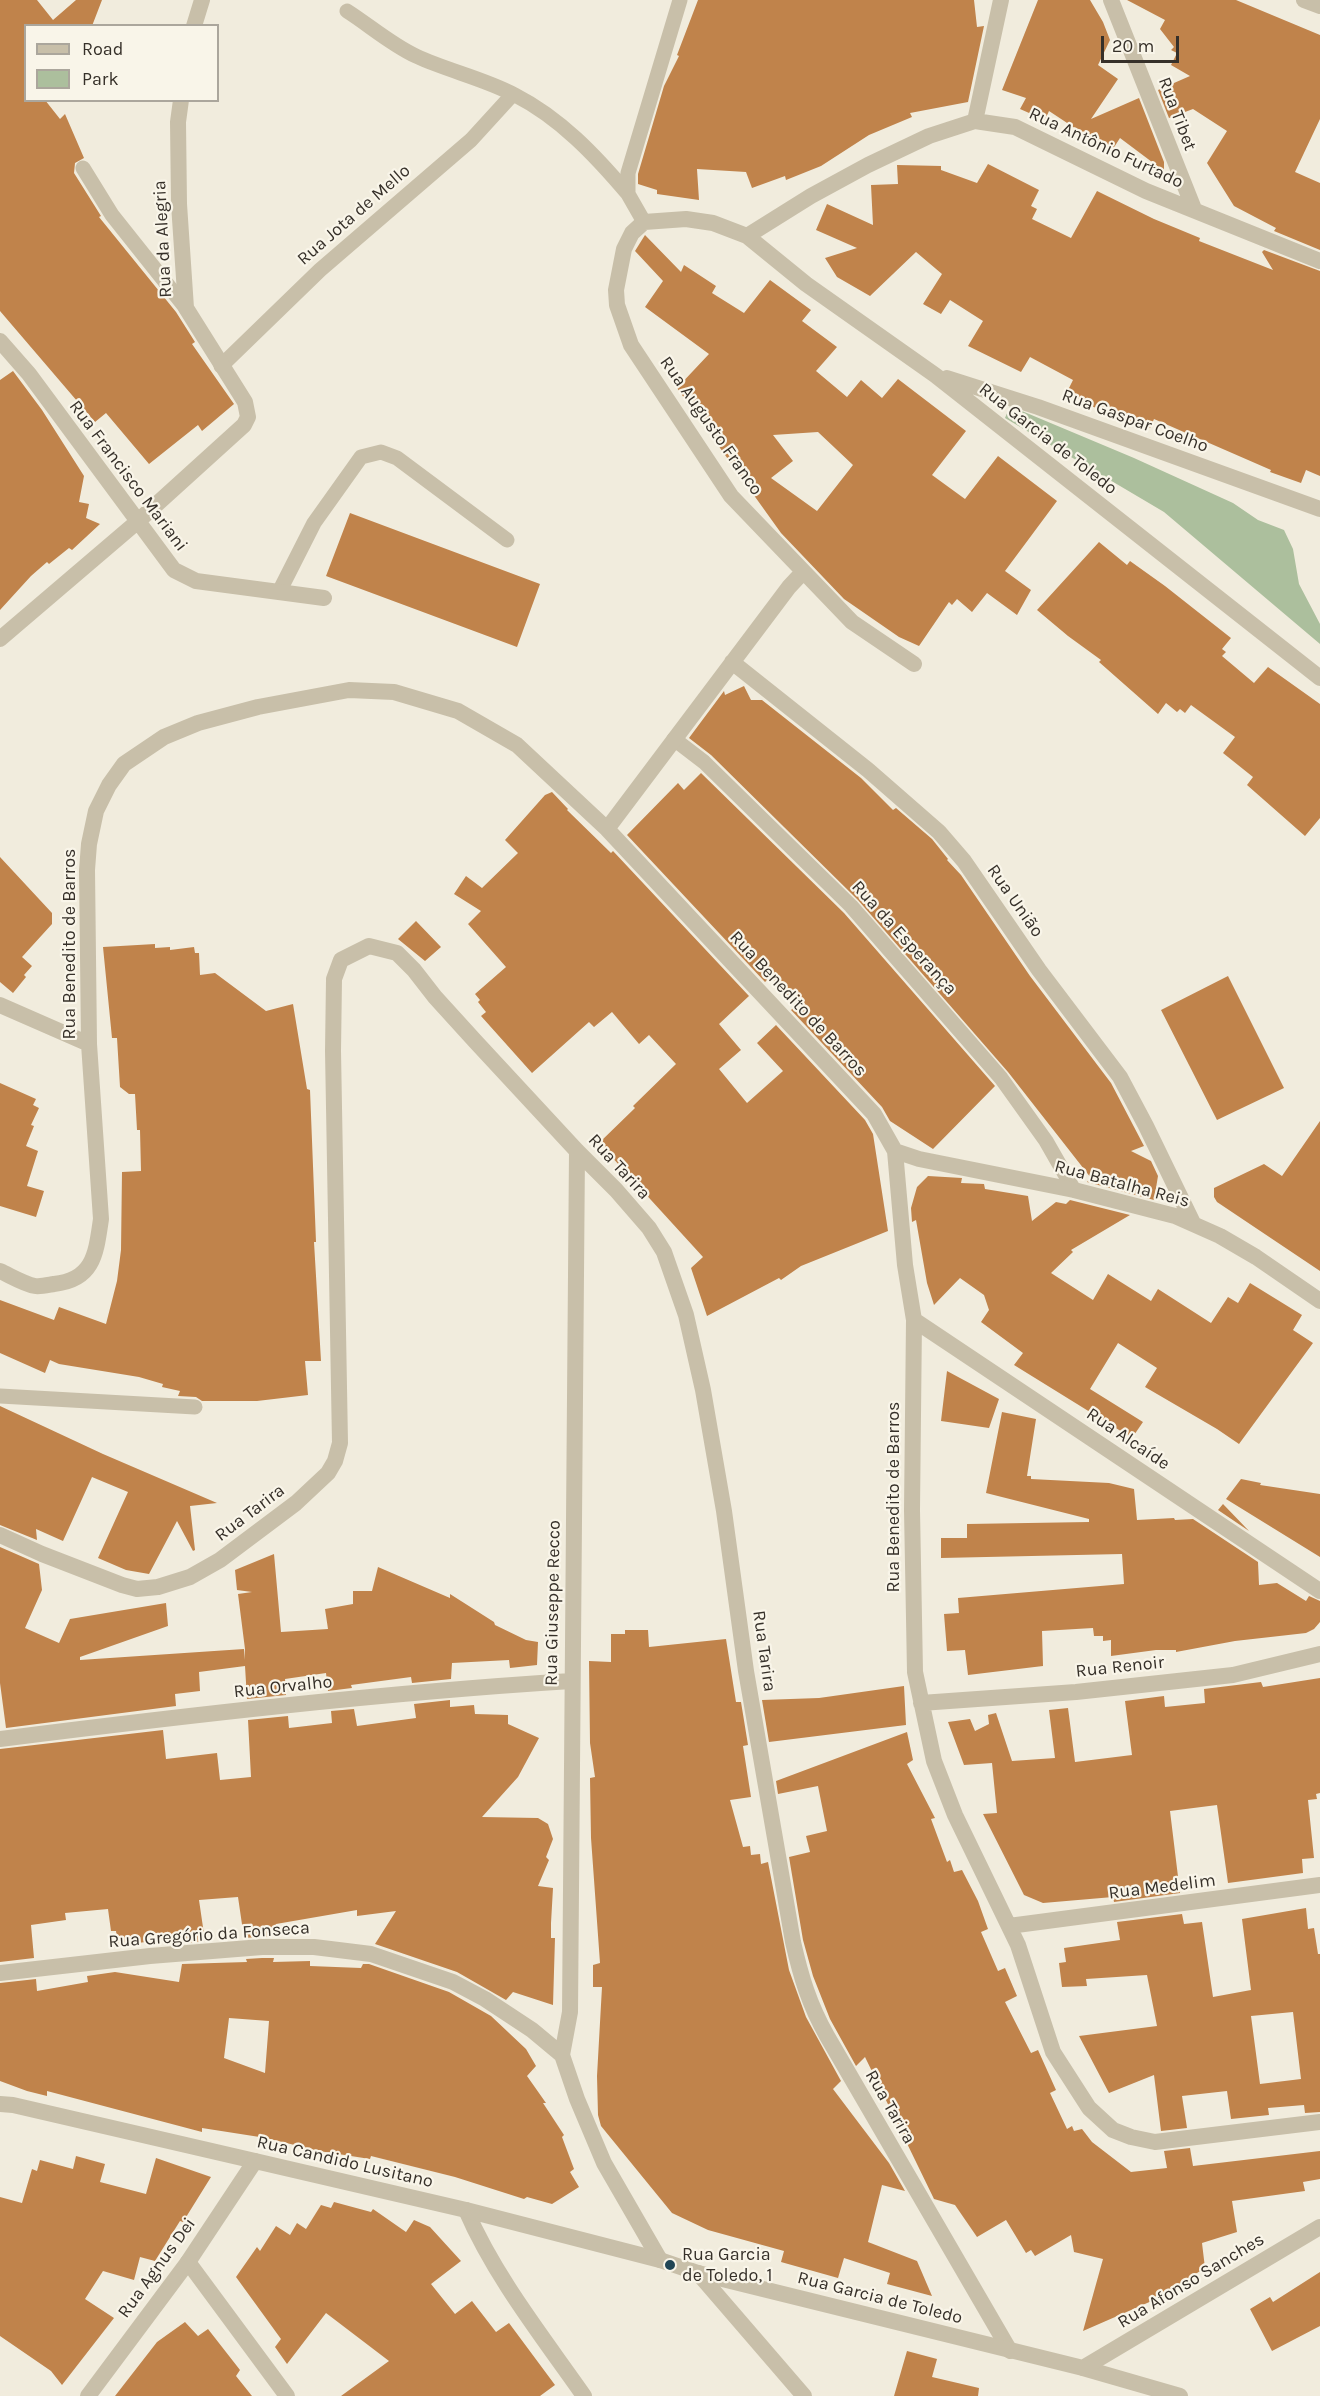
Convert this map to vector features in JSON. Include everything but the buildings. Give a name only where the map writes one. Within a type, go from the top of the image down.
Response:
[{"type":"street","points":[[195,24],[202,0]]},
{"type":"street","points":[[975,121],[1001,0]]},
{"type":"street","name":"Rua Tibet","points":[[1112,0],[1194,208]]},
{"type":"street","points":[[1304,0],[1320,6]]},
{"type":"street","name":"Rua da Alegria","points":[[137,522],[244,425],[248,410],[242,395],[221,366],[186,308],[179,204],[180,102]]},
{"type":"street","name":"Rua Antônio Furtado","points":[[747,236],[811,196],[868,165],[929,136],[975,121],[1015,127],[1146,191],[1194,208],[1320,261]]},
{"type":"street","points":[[644,222],[686,219],[713,223],[747,236]]},
{"type":"street","name":"Rua Augusto Franco","points":[[644,222],[632,233],[624,249],[616,291],[617,305],[631,345],[731,496],[852,622],[914,664]]},
{"type":"street","name":"Rua Garcia de Toledo","points":[[747,236],[806,285],[935,375],[1320,678]]},
{"type":"street","name":"Rua Francisco Mariani","points":[[0,341],[29,374],[174,570],[196,581],[324,598]]},
{"type":"street","name":"Rua Gaspar Coelho","points":[[935,375],[1038,407],[1320,509]]},
{"type":"street","points":[[0,639],[137,522]]},
{"type":"street","points":[[607,829],[732,662],[803,572]]},
{"type":"street","name":"Rua União","points":[[732,662],[811,723],[923,817],[964,861],[1039,970],[1119,1077],[1146,1125],[1193,1223]]},
{"type":"street","name":"Rua Benedito de Barros","points":[[0,1271],[35,1286],[64,1283],[81,1277],[93,1258],[101,1219],[89,1044],[87,870],[89,844],[96,811],[109,785],[124,764],[164,737],[198,723],[311,696],[350,690],[394,692],[458,711],[517,746],[607,829],[873,1114],[895,1151],[905,1265],[914,1320],[912,1510],[915,1672],[934,1761],[955,1815],[1018,1945],[1053,2052],[1089,2108],[1113,2130],[1155,2142],[1320,2122]]},
{"type":"street","name":"Rua Tarira","points":[[0,1534],[42,1554],[122,1585],[137,1589],[158,1587],[190,1577],[220,1560],[296,1503],[328,1473],[335,1461],[340,1443],[333,1051],[334,979],[341,960],[352,953],[369,946],[397,953],[577,1151],[616,1190],[649,1228],[664,1252],[686,1315],[715,1455],[746,1671],[793,1942],[803,1986],[812,2010],[826,2036],[1010,2351]]},
{"type":"street","points":[[0,1005],[89,1044]]},
{"type":"street","name":"Rua Giuseppe Recco","points":[[562,2055],[570,2012],[577,1151]]},
{"type":"street","name":"Rua Batalha Reis","points":[[895,1151],[919,1159],[1141,1206],[1193,1223],[1256,1257],[1320,1301]]},
{"type":"street","name":"Rua Alcaíde","points":[[914,1320],[1320,1591]]},
{"type":"street","name":"Rua Renoir","points":[[921,1703],[1076,1692],[1233,1675],[1320,1654]]},
{"type":"street","name":"Rua Orvalho","points":[[0,1739],[445,1690],[571,1681]]},
{"type":"street","name":"Rua Medelim","points":[[1009,1926],[1320,1886]]},
{"type":"street","name":"Rua Gregório da Fonseca","points":[[0,1973],[150,1956],[262,1947],[314,1947],[371,1954],[453,1982],[485,1999],[532,2030],[562,2055]]},
{"type":"street","points":[[562,2055],[577,2099],[604,2163],[660,2260]]},
{"type":"street","name":"Rua Candido Lusitano","points":[[0,2104],[13,2105],[466,2210]]},
{"type":"street","name":"Rua Agnus Dei","points":[[88,2396],[188,2262],[255,2161]]},
{"type":"street","points":[[466,2210],[477,2236],[499,2274],[584,2396]]},
{"type":"street","name":"Rua Garcia de Toledo","points":[[466,2210],[660,2260],[698,2273],[1083,2368],[1180,2396]]},
{"type":"street","name":"Rua Afonso Sanches","points":[[1083,2368],[1320,2227]]},
{"type":"street","points":[[188,2262],[287,2396]]},
{"type":"street","points":[[698,2273],[804,2396]]},
{"type":"lane","points":[[628,194],[628,173],[680,0]]},
{"type":"lane","points":[[347,11],[414,55],[513,94],[539,109],[601,161],[628,194],[644,222]]},
{"type":"lane","name":"Rua Jota de Mello","points":[[221,366],[320,270],[471,140],[513,94]]},
{"type":"lane","points":[[83,168],[112,215],[186,308]]},
{"type":"lane","points":[[279,592],[314,523],[361,457],[381,452],[397,458],[507,540]]},
{"type":"lane","name":"Rua da Esperança","points":[[674,739],[704,762],[852,906],[1001,1078],[1046,1141],[1074,1190]]},
{"type":"lane","points":[[0,1396],[195,1407]]},
{"type":"green space","points":[[1010,406],[1134,458],[1233,503],[1258,520],[1284,530],[1293,549],[1299,584],[1320,624],[1320,644],[1164,512],[1005,418]]},
{"type":"place","name":"Rua Garcia de Toledo, 1","points":[[670,2265]]}]
